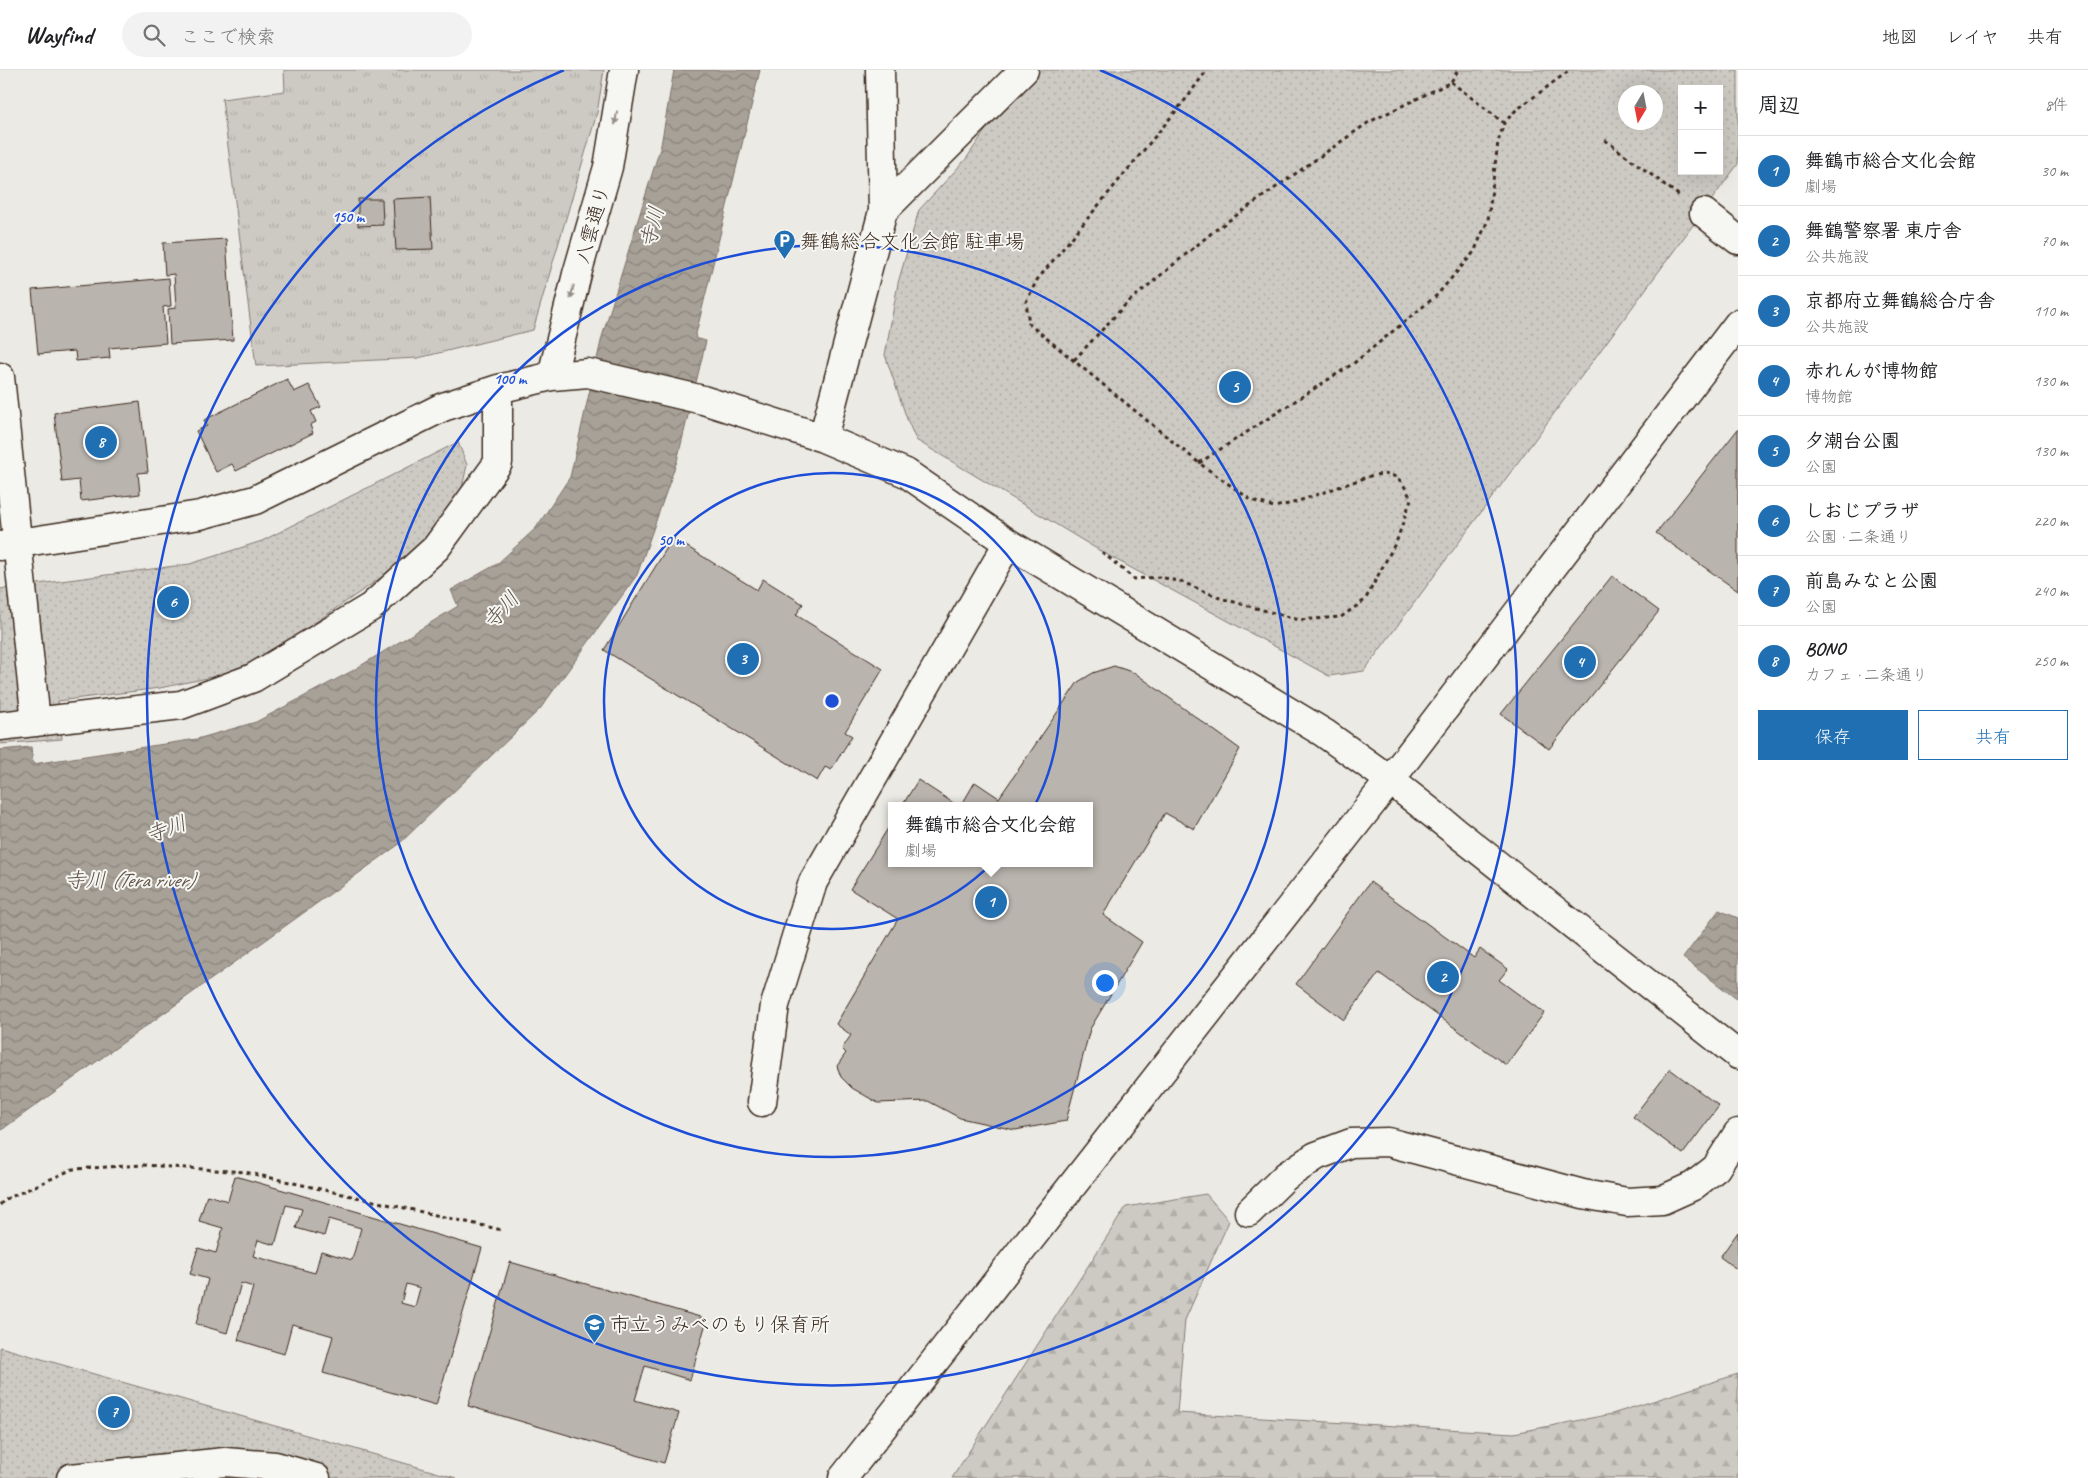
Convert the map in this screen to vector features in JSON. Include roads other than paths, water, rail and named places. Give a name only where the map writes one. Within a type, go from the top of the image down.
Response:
[{"type":"street","name":"八雲通り","points":[[552,376],[577,274],[608,168],[624,70]]},
{"type":"street","points":[[823,438],[883,211],[880,70]]},
{"type":"street","points":[[883,211],[1024,70]]},
{"type":"street","points":[[1704,214],[1738,240]]},
{"type":"street","points":[[843,1478],[1390,780],[1738,324]]},
{"type":"street","points":[[9,545],[200,514],[255,500],[443,407],[498,389],[552,376],[588,373],[703,400],[823,438],[906,474],[1008,543],[1324,733],[1390,780],[1738,1055]]},
{"type":"street","points":[[0,377],[9,545],[36,722]]},
{"type":"street","points":[[0,726],[181,705],[252,678],[371,607],[436,548],[498,463],[498,389]]},
{"type":"street","points":[[762,1102],[775,1005],[812,882],[1008,543]]},
{"type":"street","points":[[1249,1212],[1286,1176],[1316,1156],[1351,1143],[1388,1142],[1583,1194],[1627,1202],[1662,1200],[1693,1186],[1716,1168],[1738,1133]]},
{"type":"street","points":[[71,1478],[225,1462],[275,1466],[316,1478]]},
{"type":"water","name":"寺川 (Tera river)","points":[[674,70],[760,70],[695,338],[706,341],[677,461],[637,575],[540,709],[398,845],[0,1131],[0,750],[31,747],[33,764],[197,739],[256,722],[352,671],[458,606],[451,590],[497,564],[536,528],[570,477],[602,337],[661,145]]},
{"type":"water","points":[[1719,910],[1738,918],[1738,1000],[1683,958]]},
{"type":"place","name":"舞鶴総合文化会館 駐車場","points":[[784,260]]},
{"type":"place","name":"夕潮台公園","points":[[1235,387]]},
{"type":"place","name":"BONO","points":[[101,442]]},
{"type":"place","name":"しおじプラザ","points":[[173,602]]},
{"type":"place","name":"京都府立舞鶴総合庁舎","points":[[743,659]]},
{"type":"place","name":"赤れんが博物館","points":[[1580,662]]},
{"type":"place","name":"舞鶴市総合文化会館","points":[[991,902]]},
{"type":"place","name":"舞鶴警察署 東庁舎","points":[[1443,977]]},
{"type":"place","name":"市立うみべのもり保育所","points":[[594,1343]]},
{"type":"place","name":"前島みなと公園","points":[[114,1412]]},
{"type":"water label","name":"寺川","points":[[652,227]]},
{"type":"water label","name":"寺川","points":[[501,610]]},
{"type":"water label","name":"寺川","points":[[166,829]]}]
